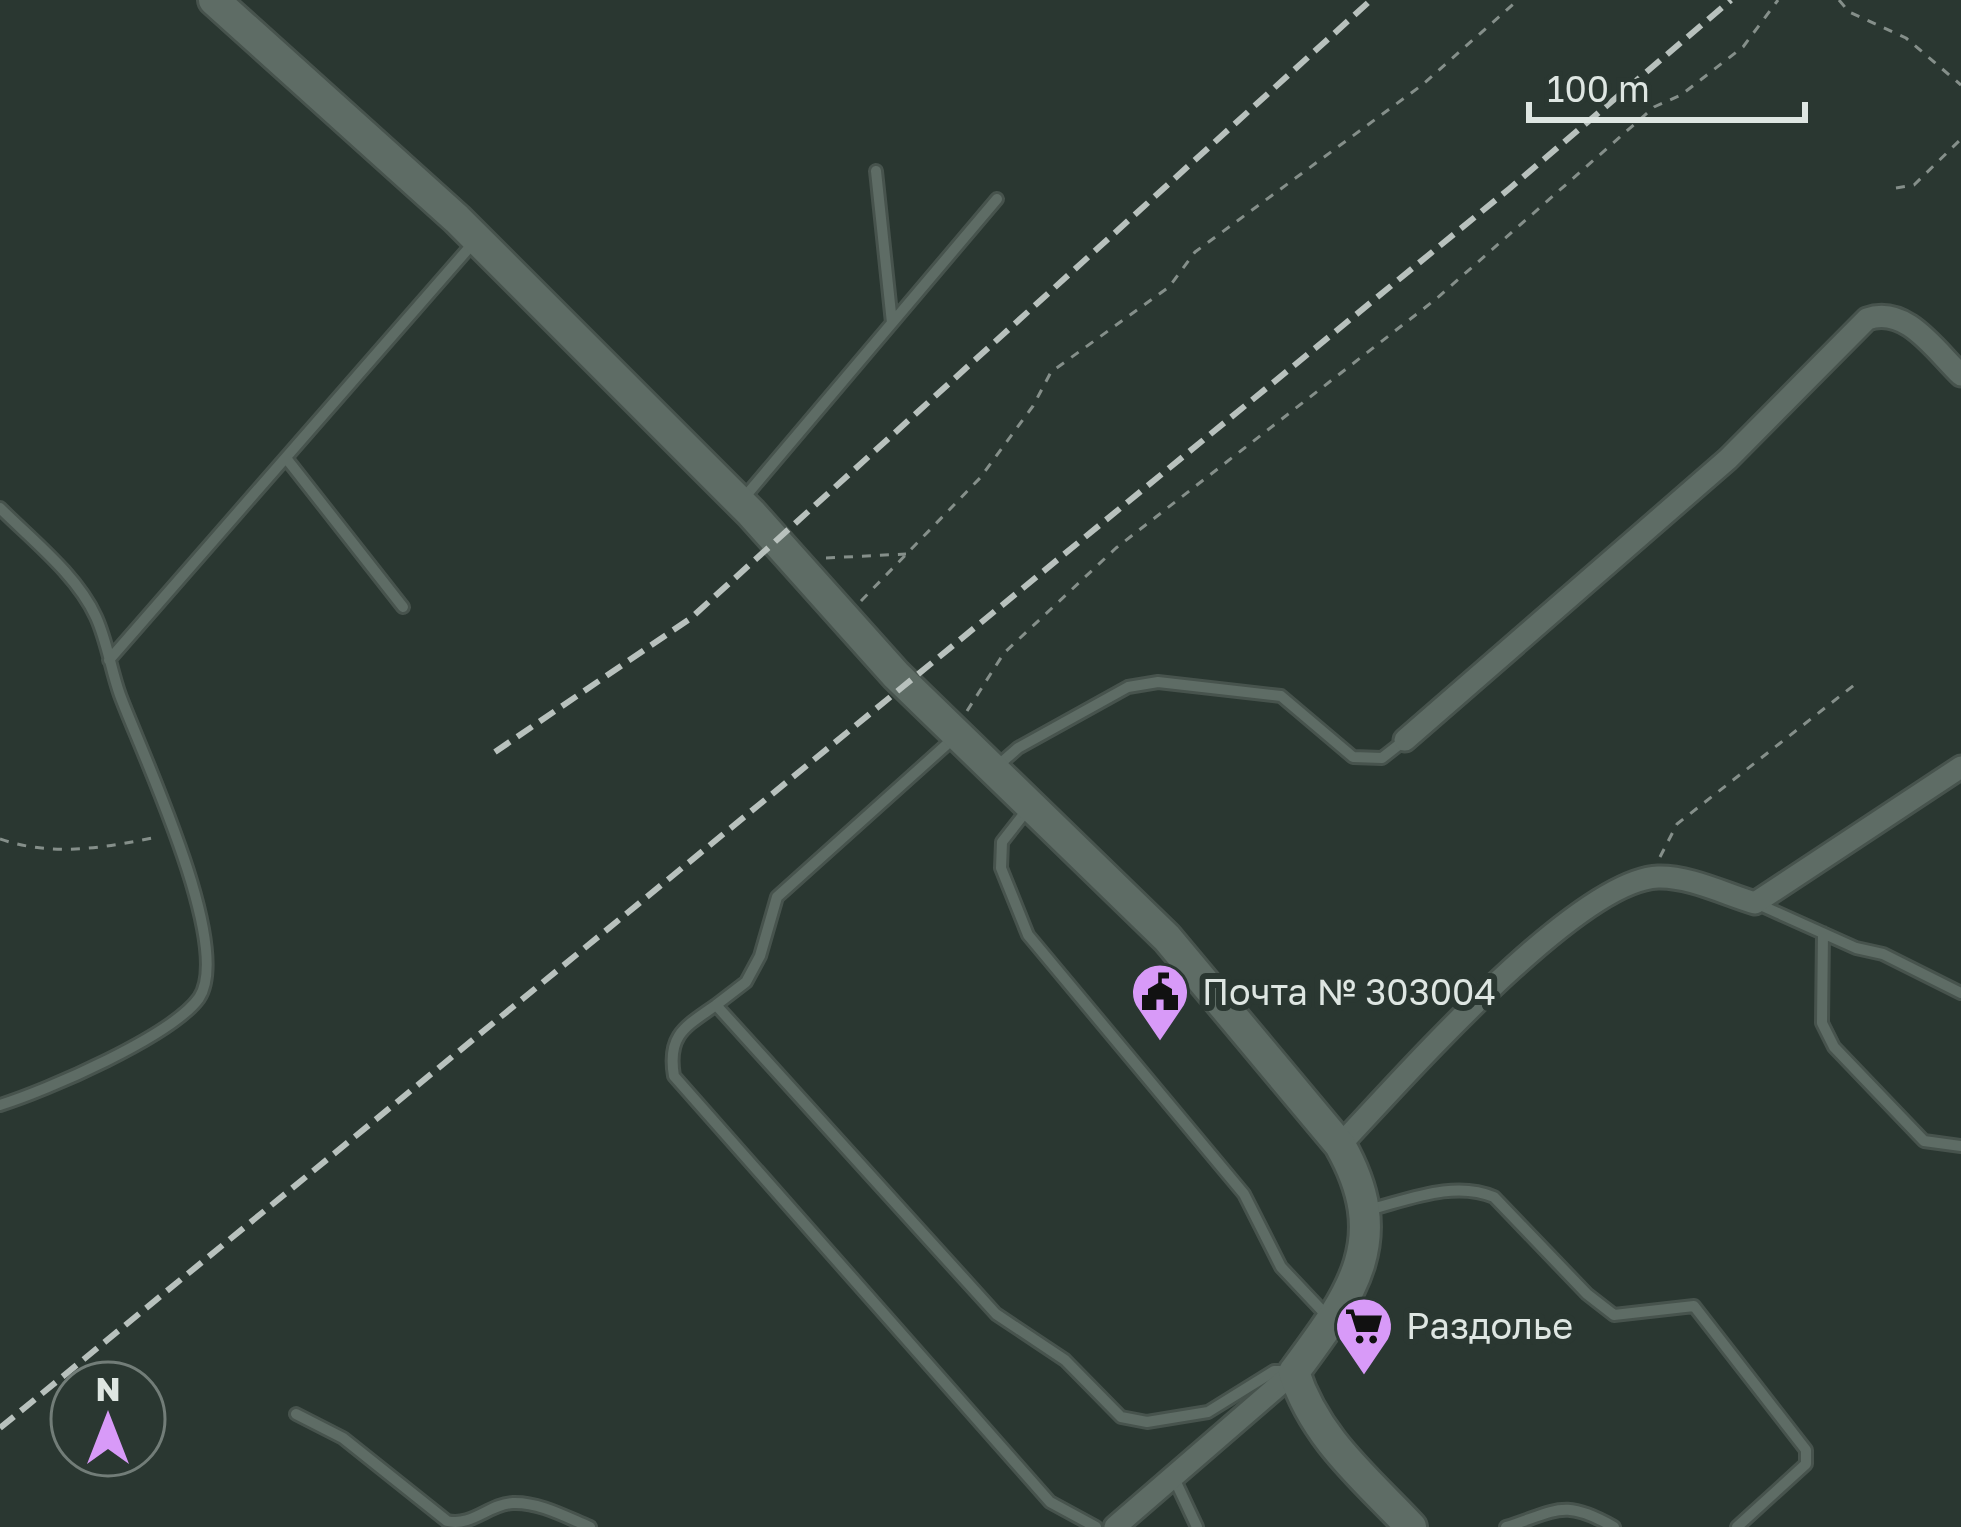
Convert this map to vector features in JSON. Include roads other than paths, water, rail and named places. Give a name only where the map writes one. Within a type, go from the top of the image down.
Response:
[{"type":"street","points":[[214,0],[477,239],[740,502],[842,620],[1167,938],[1340,1145],[1359,1178],[1367,1242],[1358,1274],[1332,1321],[1294,1372],[1115,1527]]},
{"type":"street","points":[[1405,740],[1728,459],[1867,319],[1883,313],[1902,318],[1961,375]]},
{"type":"street","points":[[1340,1145],[1476,1004],[1592,903],[1625,885],[1658,877],[1755,903],[1961,766]]},
{"type":"street","points":[[1294,1372],[1304,1405],[1330,1444],[1411,1527]]},
{"type":"lane","points":[[876,171],[892,323]]},
{"type":"lane","points":[[740,502],[997,200]]},
{"type":"lane","points":[[110,660],[477,239]]},
{"type":"lane","points":[[286,458],[404,607]]},
{"type":"lane","points":[[0,508],[62,570],[95,615],[176,834],[208,958],[200,996],[157,1030],[46,1091],[0,1105]]},
{"type":"lane","points":[[992,771],[1018,748],[1128,687],[1158,682],[1281,696],[1353,758],[1382,758],[1405,740]]},
{"type":"lane","points":[[954,733],[777,897],[760,956],[746,982],[675,1034],[669,1051],[674,1076],[1050,1502],[1096,1527]]},
{"type":"lane","points":[[1030,807],[1002,842],[1001,868],[1028,935],[1244,1194],[1281,1267],[1332,1321]]},
{"type":"lane","points":[[1755,903],[1883,954],[1961,993]]},
{"type":"lane","points":[[1823,933],[1822,1022],[1834,1047],[1924,1141],[1961,1146]]},
{"type":"lane","points":[[716,1005],[996,1314],[1065,1360],[1121,1417],[1147,1422],[1208,1412],[1274,1371],[1294,1372]]},
{"type":"lane","points":[[1366,1210],[1449,1190],[1480,1191],[1494,1197],[1587,1294],[1615,1315],[1694,1306],[1806,1450],[1806,1464],[1737,1527]]},
{"type":"lane","points":[[296,1414],[344,1438],[447,1521],[460,1524],[511,1503],[549,1510],[590,1527]]},
{"type":"lane","points":[[1173,1476],[1197,1527]]},
{"type":"lane","points":[[1506,1527],[1546,1509],[1570,1506],[1614,1527]]},
{"type":"railway","points":[[495,752],[691,618],[1371,0]]},
{"type":"railway","points":[[0,1428],[1509,189],[1731,0]]},
{"type":"place","name":"Почта № 303004","points":[[1160,1043]]},
{"type":"place","name":"Раздолье","points":[[1364,1377]]}]
